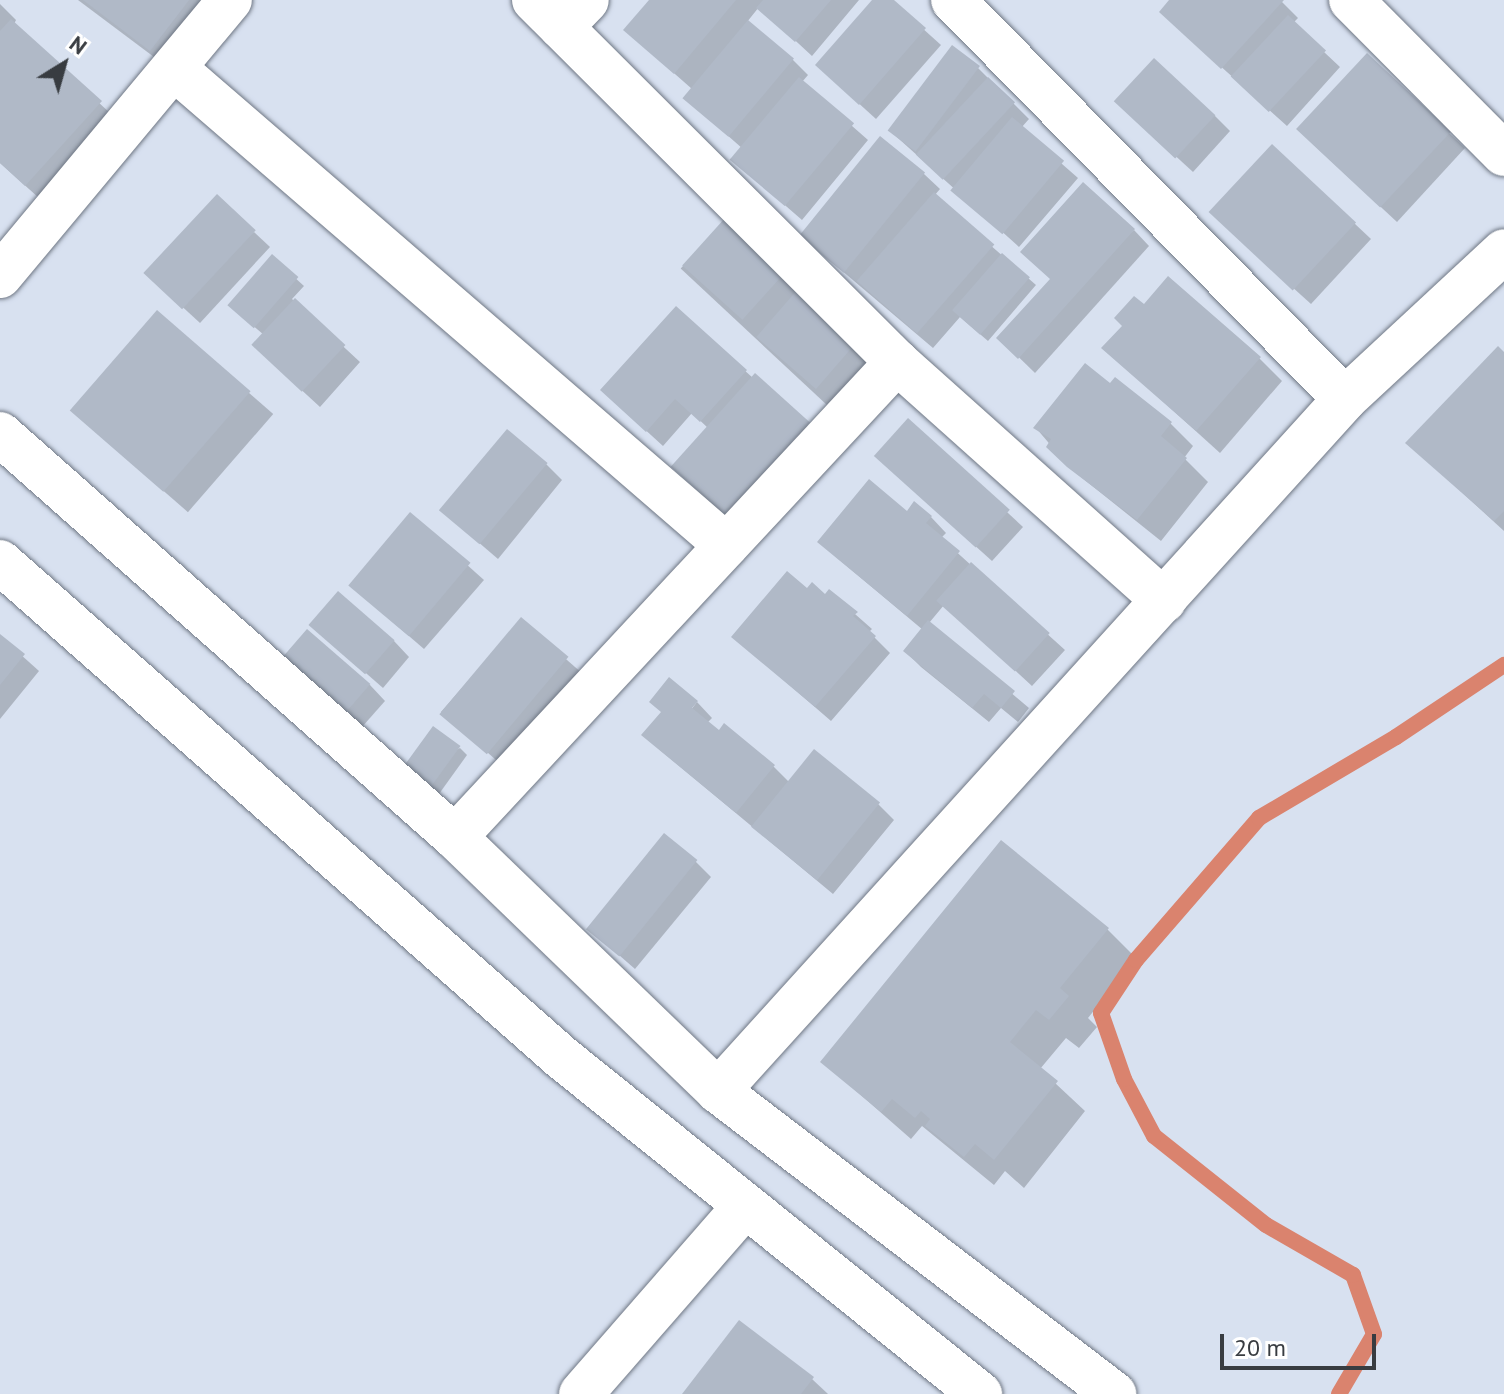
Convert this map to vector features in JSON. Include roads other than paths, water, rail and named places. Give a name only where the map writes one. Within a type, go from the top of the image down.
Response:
[{"type":"street","points":[[0,276],[230,0]]},
{"type":"street","points":[[953,0],[1345,399]]},
{"type":"street","points":[[1351,0],[1504,154]]},
{"type":"street","points":[[561,9],[897,362],[1164,601]]},
{"type":"street","points":[[174,68],[726,545]]},
{"type":"street","points":[[718,1091],[1345,399],[1504,251]]},
{"type":"street","points":[[455,837],[897,362]]},
{"type":"street","points":[[0,434],[455,837],[718,1091],[1114,1394]]},
{"type":"street","points":[[0,562],[561,1057],[980,1394]]},
{"type":"street","points":[[581,1394],[744,1207]]},
{"type":"waterway","points":[[1339,1394],[1374,1334],[1353,1275],[1266,1225],[1154,1136],[1124,1079],[1101,1013],[1136,960],[1259,818],[1396,737],[1504,665]]}]
